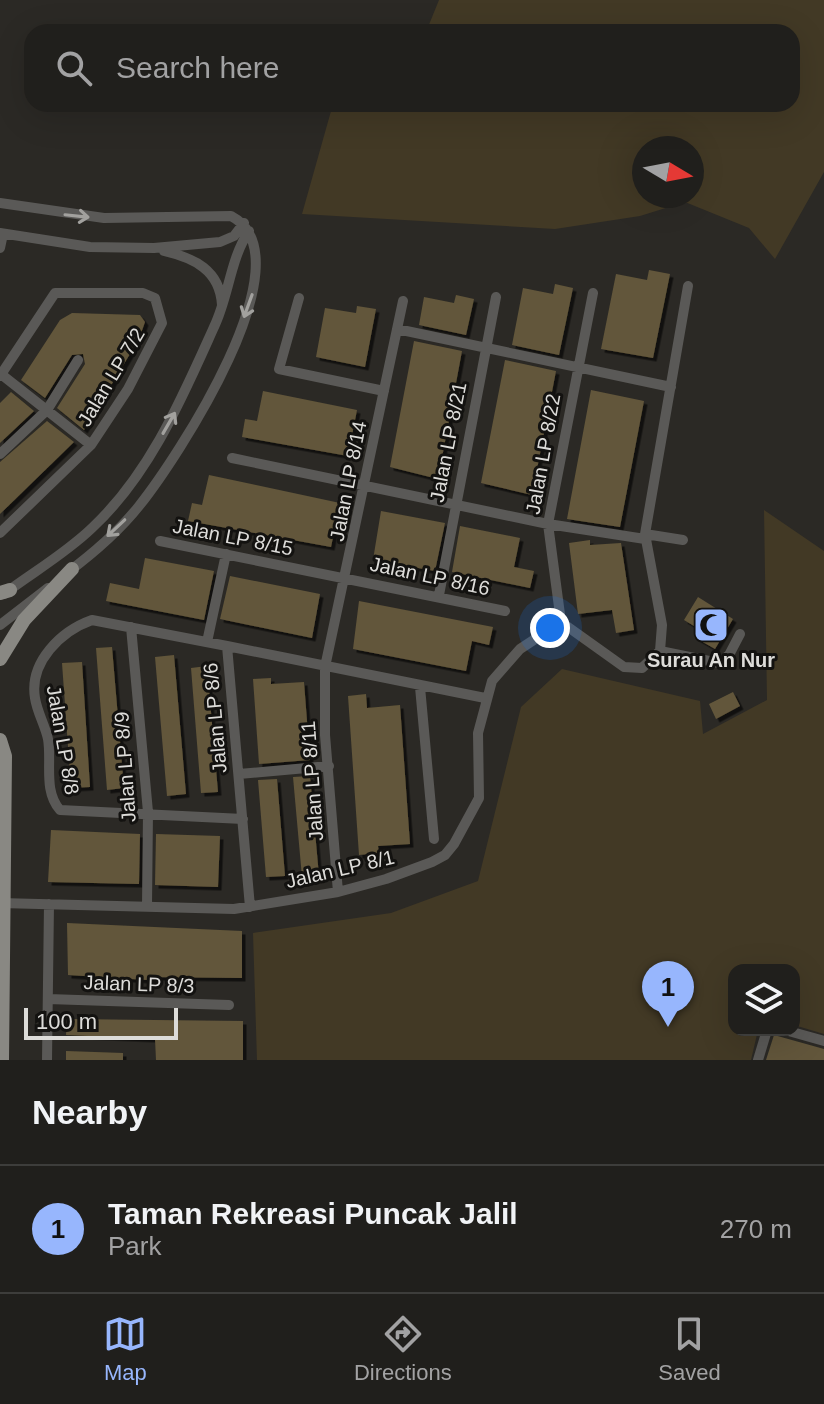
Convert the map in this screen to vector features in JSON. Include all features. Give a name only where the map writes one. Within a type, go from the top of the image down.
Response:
[{"type":"main road","points":[[0,659],[24,620],[72,569]]},
{"type":"main road","points":[[0,740],[5,756],[2,1060]]},
{"type":"street","points":[[0,203],[104,218],[220,215],[247,227],[258,261],[254,290],[230,356],[199,418],[137,508],[72,569],[0,625]]},
{"type":"street","points":[[0,248],[1,233],[90,247],[154,248],[220,242],[247,227]]},
{"type":"street","points":[[3,593],[37,573],[93,527],[141,471],[177,409],[222,311],[237,249],[247,227]]},
{"type":"street","points":[[154,248],[180,255],[207,269],[218,283],[222,311]]},
{"type":"street","points":[[561,622],[624,667],[642,668],[660,651],[662,625],[645,536],[688,286]]},
{"type":"street","name":"Jalan LP 7/2","points":[[0,533],[91,445],[160,331],[162,315],[155,298],[143,293],[122,291],[55,293],[1,376]]},
{"type":"street","name":"Jalan LP 8/22","points":[[561,622],[548,524],[593,293]]},
{"type":"street","name":"Jalan LP 8/21","points":[[439,595],[454,502],[496,297]]},
{"type":"street","points":[[299,298],[279,369],[384,391]]},
{"type":"street","name":"Jalan LP 8/14","points":[[325,667],[367,485],[403,301]]},
{"type":"street","points":[[397,329],[671,387]]},
{"type":"street","points":[[0,454],[47,410],[78,360]]},
{"type":"street","points":[[1,376],[91,445]]},
{"type":"street","points":[[232,458],[548,524],[683,540]]},
{"type":"street","name":"Jalan LP 8/15","points":[[160,541],[347,577]]},
{"type":"street","points":[[207,642],[226,554]]},
{"type":"street","name":"Jalan LP 8/16","points":[[347,577],[505,611]]},
{"type":"street","name":"Jalan LP 8/8","points":[[131,627],[92,620],[75,626],[45,655],[34,682],[48,740],[49,779],[58,809],[148,812]]},
{"type":"street","name":"Jalan LP 8/1","points":[[2,903],[250,907],[338,892],[404,873],[445,855],[479,798],[478,733],[492,681],[512,657],[561,622]]},
{"type":"street","points":[[131,627],[227,646]]},
{"type":"street","name":"Jalan LP 8/9","points":[[131,627],[148,812],[147,906]]},
{"type":"street","points":[[660,651],[719,663],[729,655],[740,634]]},
{"type":"street","name":"Jalan LP 8/6","points":[[250,907],[227,646],[485,698]]},
{"type":"street","name":"Jalan LP 8/11","points":[[325,667],[325,735],[338,892]]},
{"type":"street","points":[[420,687],[434,839]]},
{"type":"street","points":[[239,774],[329,766]]},
{"type":"street","points":[[148,812],[243,819]]},
{"type":"street","points":[[47,1060],[49,904]]},
{"type":"street","name":"Jalan LP 8/3","points":[[48,999],[229,1005]]},
{"type":"street","points":[[800,1034],[824,1041]]},
{"type":"street","points":[[758,1060],[765,1036]]},
{"type":"shaded area","points":[[439,0],[824,0],[824,172],[775,259],[749,228],[700,208],[704,208],[704,136],[632,136],[632,208],[666,208],[640,216],[555,229],[302,214],[331,112],[800,112],[800,24],[429,24]]},
{"type":"shaded area","points":[[764,510],[824,551],[824,1034],[800,1027],[800,964],[728,964],[728,1036],[757,1036],[751,1060],[257,1060],[253,933],[391,913],[478,881],[521,707],[562,669],[700,701],[703,734],[767,700]]},
{"type":"building","points":[[649,270],[670,274],[653,358],[601,349],[616,274],[647,280]]},
{"type":"building","points":[[555,284],[573,288],[559,355],[512,345],[523,288],[553,294]]},
{"type":"building","points":[[456,295],[474,299],[466,335],[419,325],[424,297],[454,303]]},
{"type":"building","points":[[357,306],[376,309],[365,367],[316,357],[325,308],[356,313]]},
{"type":"building","points":[[72,313],[140,315],[145,322],[139,339],[84,430],[57,408],[85,364],[83,354],[72,355],[45,398],[21,380],[60,320]]},
{"type":"building","points":[[414,341],[462,351],[438,479],[390,467]]},
{"type":"building","points":[[505,360],[556,371],[532,495],[481,483]]},
{"type":"building","points":[[591,390],[644,401],[620,527],[567,519]]},
{"type":"building","points":[[263,391],[357,410],[348,456],[242,437],[245,419],[257,421]]},
{"type":"building","points":[[11,392],[34,411],[0,443],[0,403]]},
{"type":"building","points":[[47,421],[74,442],[0,514],[0,462]]},
{"type":"building","points":[[209,475],[340,503],[331,547],[188,521],[192,503],[202,505]]},
{"type":"building","points":[[381,511],[445,523],[435,571],[373,560]]},
{"type":"building","points":[[460,526],[520,538],[514,567],[534,571],[530,588],[452,572]]},
{"type":"building","points":[[590,540],[590,545],[621,543],[634,630],[616,633],[612,610],[578,614],[569,543]]},
{"type":"building","points":[[145,558],[214,571],[204,620],[106,601],[110,583],[139,589]]},
{"type":"building","points":[[230,576],[320,594],[312,638],[220,619]]},
{"type":"building","name":"Surau An Nur","points":[[698,597],[733,619],[715,649],[694,637],[699,629],[684,620]]},
{"type":"building","points":[[359,601],[493,627],[489,645],[472,641],[466,671],[353,649]]},
{"type":"building","points":[[112,647],[124,788],[107,790],[96,648]]},
{"type":"building","points":[[174,655],[186,794],[167,796],[155,657]]},
{"type":"building","points":[[82,662],[90,787],[71,788],[62,663]]},
{"type":"building","points":[[207,666],[218,792],[201,793],[191,668]]},
{"type":"building","points":[[271,678],[271,684],[304,682],[310,760],[259,764],[253,679]]},
{"type":"building","points":[[733,692],[740,706],[716,719],[709,704]]},
{"type":"building","points":[[366,694],[367,708],[400,705],[410,844],[378,846],[379,853],[359,855],[348,696]]},
{"type":"building","points":[[310,776],[319,876],[302,877],[293,777]]},
{"type":"building","points":[[277,779],[285,876],[266,877],[258,780]]},
{"type":"building","points":[[51,830],[140,834],[139,884],[48,882]]},
{"type":"building","points":[[156,834],[220,836],[218,887],[155,885]]},
{"type":"building","points":[[67,923],[242,931],[242,978],[147,977],[147,980],[68,975]]},
{"type":"building","points":[[67,1019],[243,1021],[243,1060],[156,1060],[155,1039],[66,1035]]},
{"type":"building","points":[[774,1036],[824,1049],[824,1060],[766,1060]]},
{"type":"building","points":[[66,1051],[123,1053],[123,1060],[66,1060]]},
{"type":"place","name":"Surau An Nur","points":[[711,625]]},
{"type":"place","name":"Taman Rekreasi Puncak Jalil","points":[[668,1027]]}]
